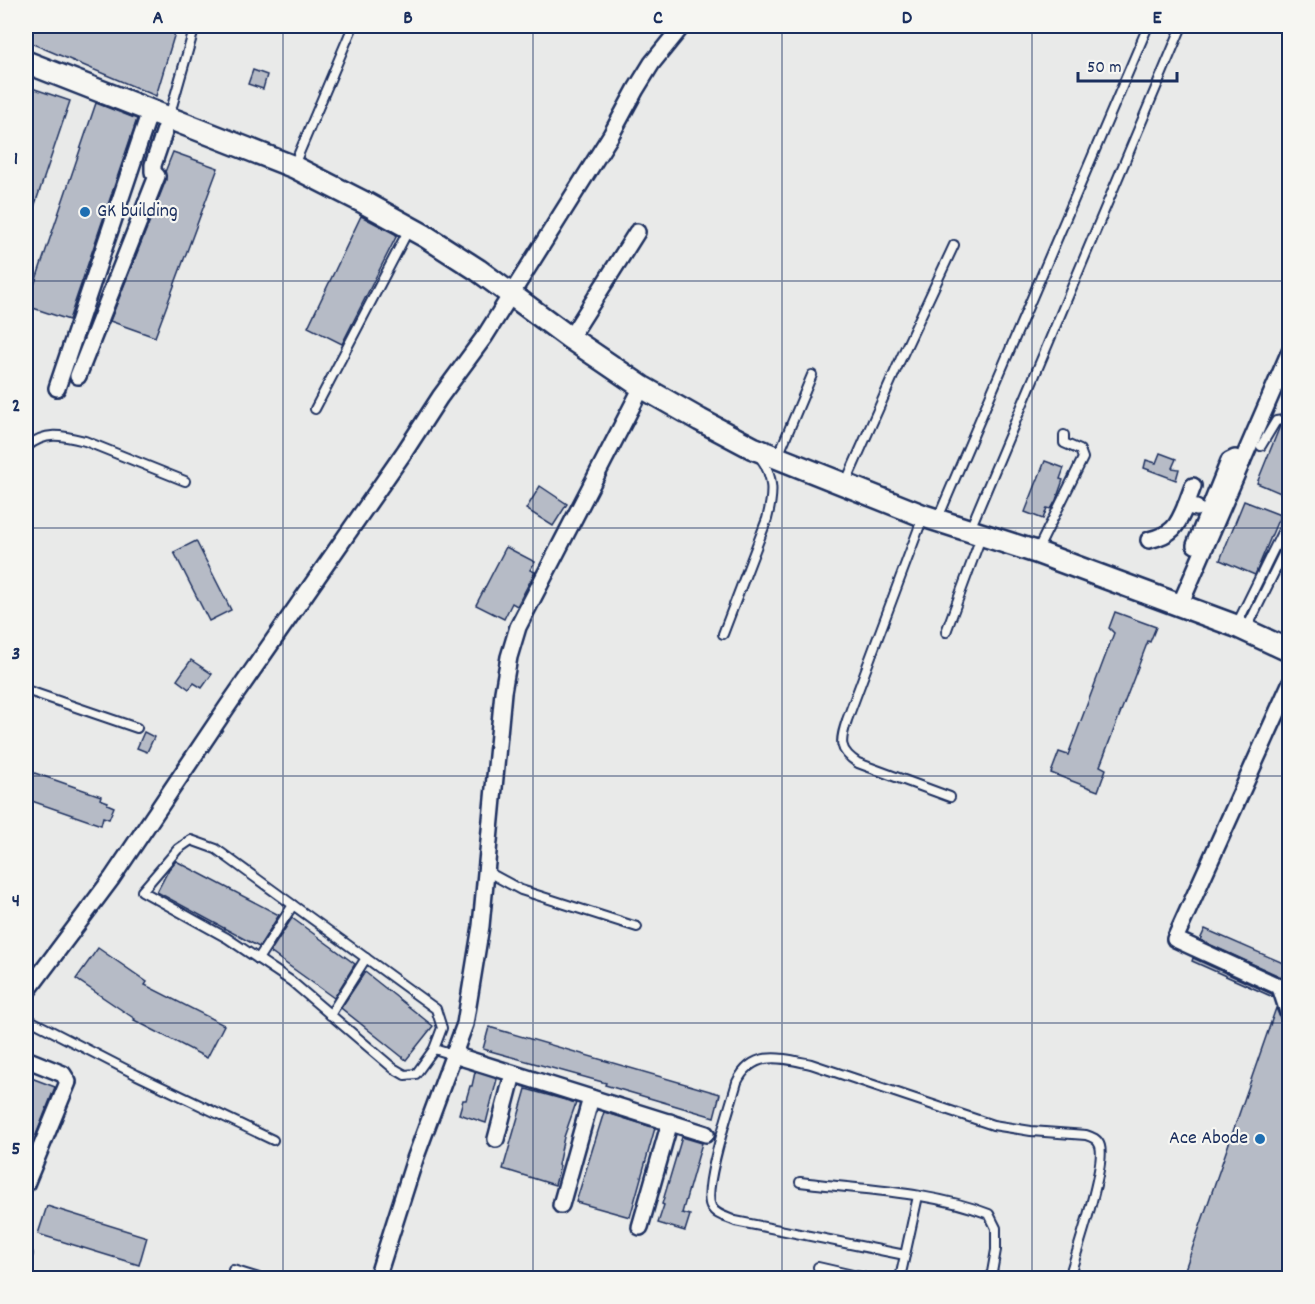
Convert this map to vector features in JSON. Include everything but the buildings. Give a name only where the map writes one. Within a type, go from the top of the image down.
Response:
[{"type":"main road","points":[[26,62],[294,166],[410,228],[478,270],[570,338],[642,387],[753,448],[931,518],[1036,552],[1175,603],[1241,628],[1290,651]]},
{"type":"street","points":[[26,993],[112,878],[234,697],[512,295],[611,135],[652,63],[682,26]]},
{"type":"street","points":[[78,376],[157,176],[153,172],[153,165],[160,115]]},
{"type":"street","points":[[57,388],[160,115]]},
{"type":"street","points":[[570,338],[638,232]]},
{"type":"street","points":[[1175,603],[1213,515],[1229,461],[1235,458],[1242,462],[1290,351]]},
{"type":"street","points":[[376,1278],[415,1159],[465,1024],[481,926],[503,692],[509,657],[524,616],[642,387]]},
{"type":"street","points":[[1149,540],[1162,537],[1178,525],[1193,486]]},
{"type":"street","points":[[1186,505],[1213,515]]},
{"type":"street","points":[[1290,684],[1175,939],[1280,987],[1290,1018]]},
{"type":"street","points":[[454,1056],[706,1134]]},
{"type":"street","points":[[26,1059],[63,1074],[68,1082],[26,1184]]},
{"type":"street","points":[[496,1139],[513,1074]]},
{"type":"street","points":[[561,1205],[591,1098]]},
{"type":"street","points":[[640,1227],[670,1122]]},
{"type":"lane","points":[[160,115],[195,26]]},
{"type":"lane","points":[[294,166],[354,26]]},
{"type":"lane","points":[[950,796],[858,763],[847,756],[841,743],[842,734],[931,518],[1148,26]]},
{"type":"lane","points":[[946,632],[975,533],[1182,26]]},
{"type":"lane","points":[[315,409],[410,228]]},
{"type":"lane","points":[[845,485],[954,245]]},
{"type":"lane","points":[[778,458],[812,375]]},
{"type":"lane","points":[[1261,446],[1276,421],[1290,419]]},
{"type":"lane","points":[[26,447],[36,439],[52,435],[68,437],[85,441],[185,481]]},
{"type":"lane","points":[[1036,552],[1083,458],[1080,450],[1064,443],[1064,435]]},
{"type":"lane","points":[[723,634],[767,519],[772,500],[772,481],[767,466],[753,448]]},
{"type":"lane","points":[[1241,628],[1290,516]]},
{"type":"lane","points":[[1241,628],[1290,540]]},
{"type":"lane","points":[[26,690],[137,728]]},
{"type":"lane","points":[[190,840],[216,849],[293,905],[436,1009],[442,1028],[435,1049],[416,1074],[405,1075],[393,1068],[291,981],[227,938],[142,891],[178,849],[190,840]]},
{"type":"lane","points":[[486,871],[521,890],[637,927]]},
{"type":"lane","points":[[258,959],[293,905]]},
{"type":"lane","points":[[330,1015],[366,958]]},
{"type":"lane","points":[[26,1018],[137,1075],[273,1140]]},
{"type":"lane","points":[[435,1049],[454,1056]]},
{"type":"lane","points":[[905,1255],[735,1221],[717,1213],[712,1207],[709,1197],[710,1184],[737,1082],[742,1071],[754,1061],[766,1058],[811,1064],[993,1125],[1030,1131],[1086,1135],[1094,1138],[1101,1150],[1100,1169],[1069,1278]]},
{"type":"lane","points":[[800,1182],[918,1196],[965,1205],[989,1214],[996,1228],[996,1250],[991,1278]]},
{"type":"lane","points":[[900,1278],[918,1196]]},
{"type":"lane","points":[[818,1267],[866,1278]]},
{"type":"lane","points":[[233,1270],[259,1278]]},
{"type":"place","name":"GK building","points":[[85,212]]},
{"type":"place","name":"Ace Abode","points":[[1260,1139]]}]
